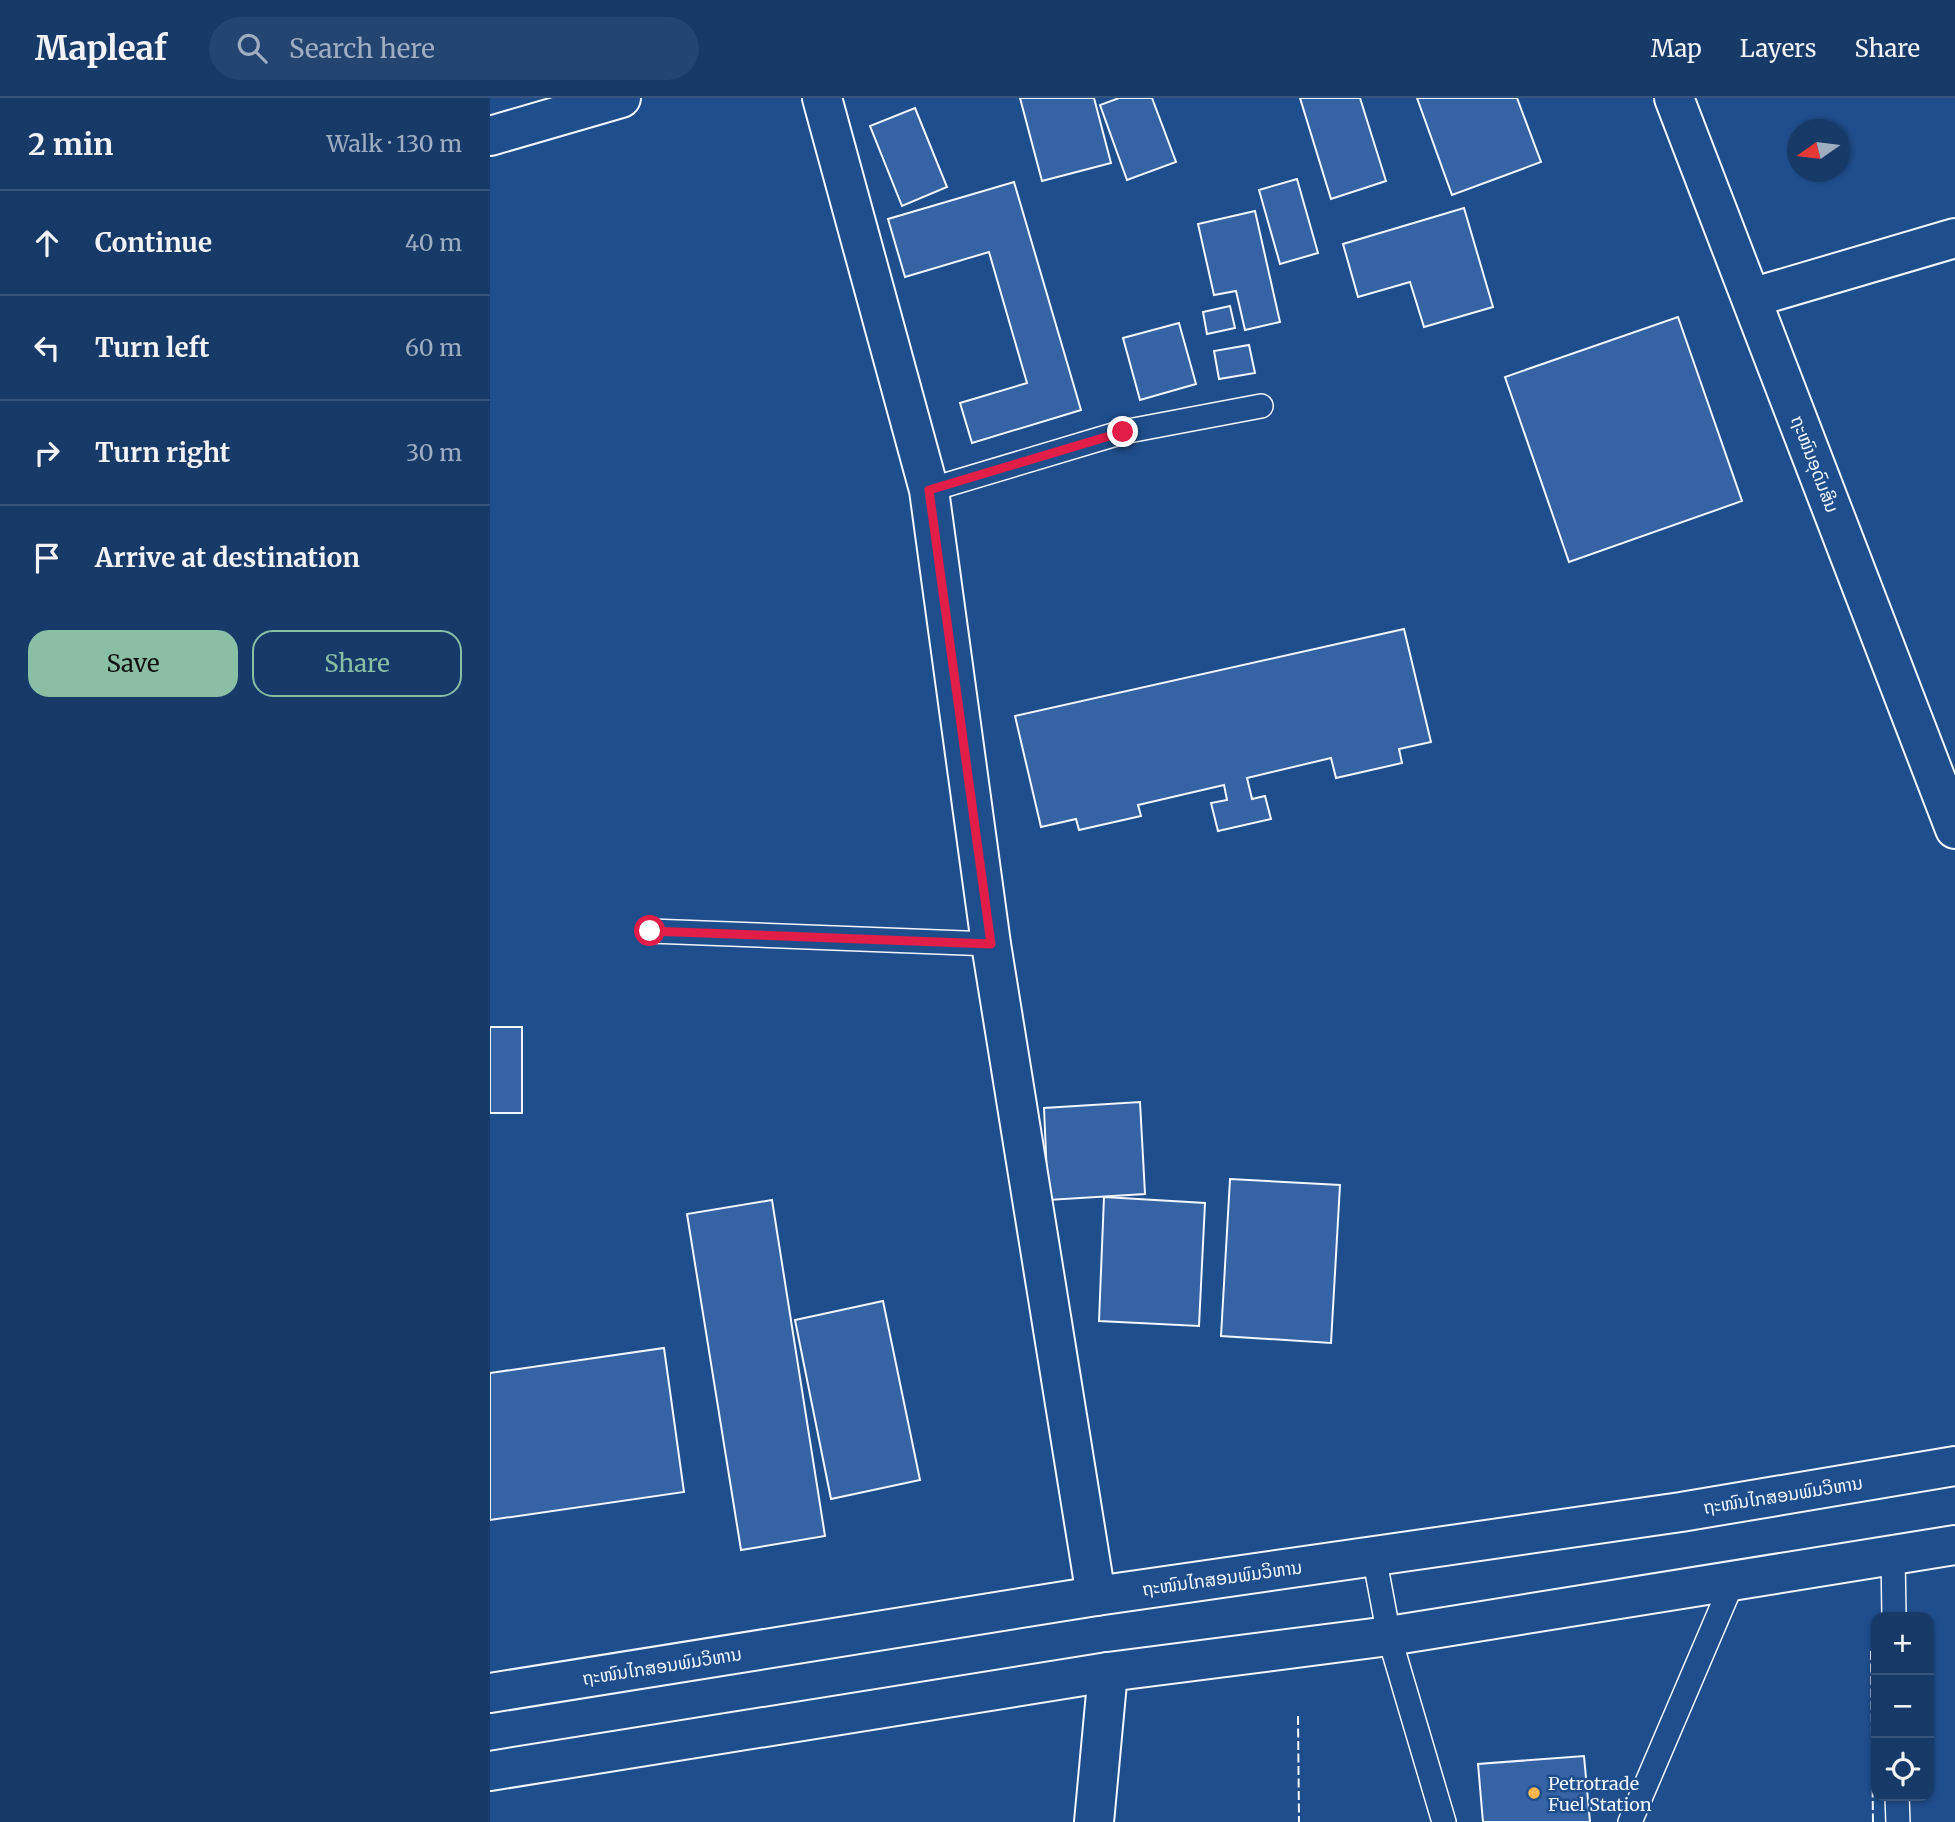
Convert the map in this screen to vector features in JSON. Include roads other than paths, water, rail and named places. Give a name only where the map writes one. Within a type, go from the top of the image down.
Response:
[{"type":"main road","points":[[490,135],[621,98]]},
{"type":"main road","points":[[822,98],[929,490],[991,944],[1096,1596]]},
{"type":"main road","name":"ຖະໜົນອຸດົມສິນ","points":[[1674,98],[1955,830]]},
{"type":"main road","points":[[1751,298],[1955,238]]},
{"type":"main road","name":"ຖະໜົນໄກສອນພົມວິຫານ","points":[[490,1693],[1096,1596],[1681,1512],[1955,1466]]},
{"type":"main road","points":[[490,1771],[1108,1672],[1389,1636],[1955,1545]]},
{"type":"main road","points":[[1094,1822],[1108,1672]]},
{"type":"lane","points":[[929,490],[1123,432],[1261,406]]},
{"type":"lane","points":[[650,931],[991,944]]},
{"type":"lane","points":[[1893,1555],[1894,1612]]},
{"type":"lane","points":[[1374,1556],[1389,1636],[1444,1822]]},
{"type":"lane","points":[[1630,1822],[1733,1581]]},
{"type":"lane","points":[[1897,1801],[1898,1822]]},
{"type":"place","name":"Petrotrade Fuel Station","points":[[1534,1793]]}]
